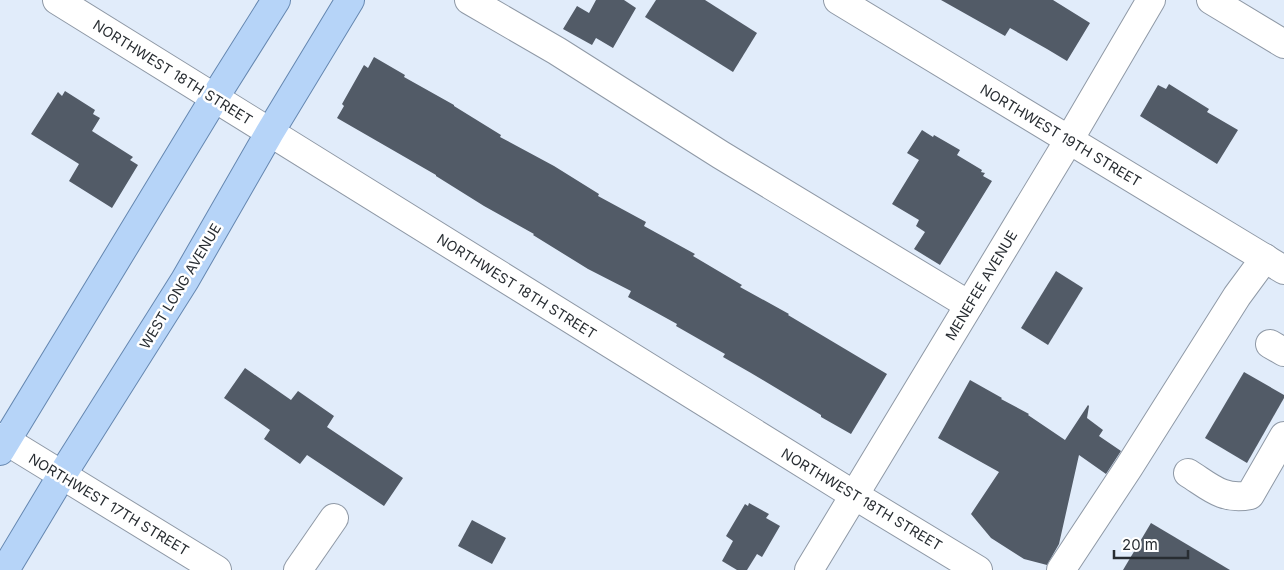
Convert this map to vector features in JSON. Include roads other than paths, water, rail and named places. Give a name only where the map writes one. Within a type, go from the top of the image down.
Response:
[{"type":"main road","points":[[2,443],[276,0]]},
{"type":"main road","name":"WEST LONG AVENUE","points":[[5,570],[62,475],[186,280],[270,132],[350,0]]},
{"type":"street","name":"NORTHWEST 18TH STREET","points":[[57,0],[978,570]]},
{"type":"street","points":[[469,0],[557,51],[729,160],[969,305]]},
{"type":"street","name":"NORTHWEST 19TH STREET","points":[[838,0],[1275,264]]},
{"type":"street","name":"MENEFEE AVENUE","points":[[809,570],[1069,140],[1151,0]]},
{"type":"street","points":[[1211,0],[1284,44]]},
{"type":"street","points":[[1061,570],[1232,304],[1275,264]]},
{"type":"street","points":[[1188,473],[1223,494],[1239,497],[1250,495],[1284,436]]},
{"type":"street","name":"NORTHWEST 17TH STREET","points":[[2,443],[62,475],[217,570]]},
{"type":"street","points":[[298,570],[334,518]]}]
